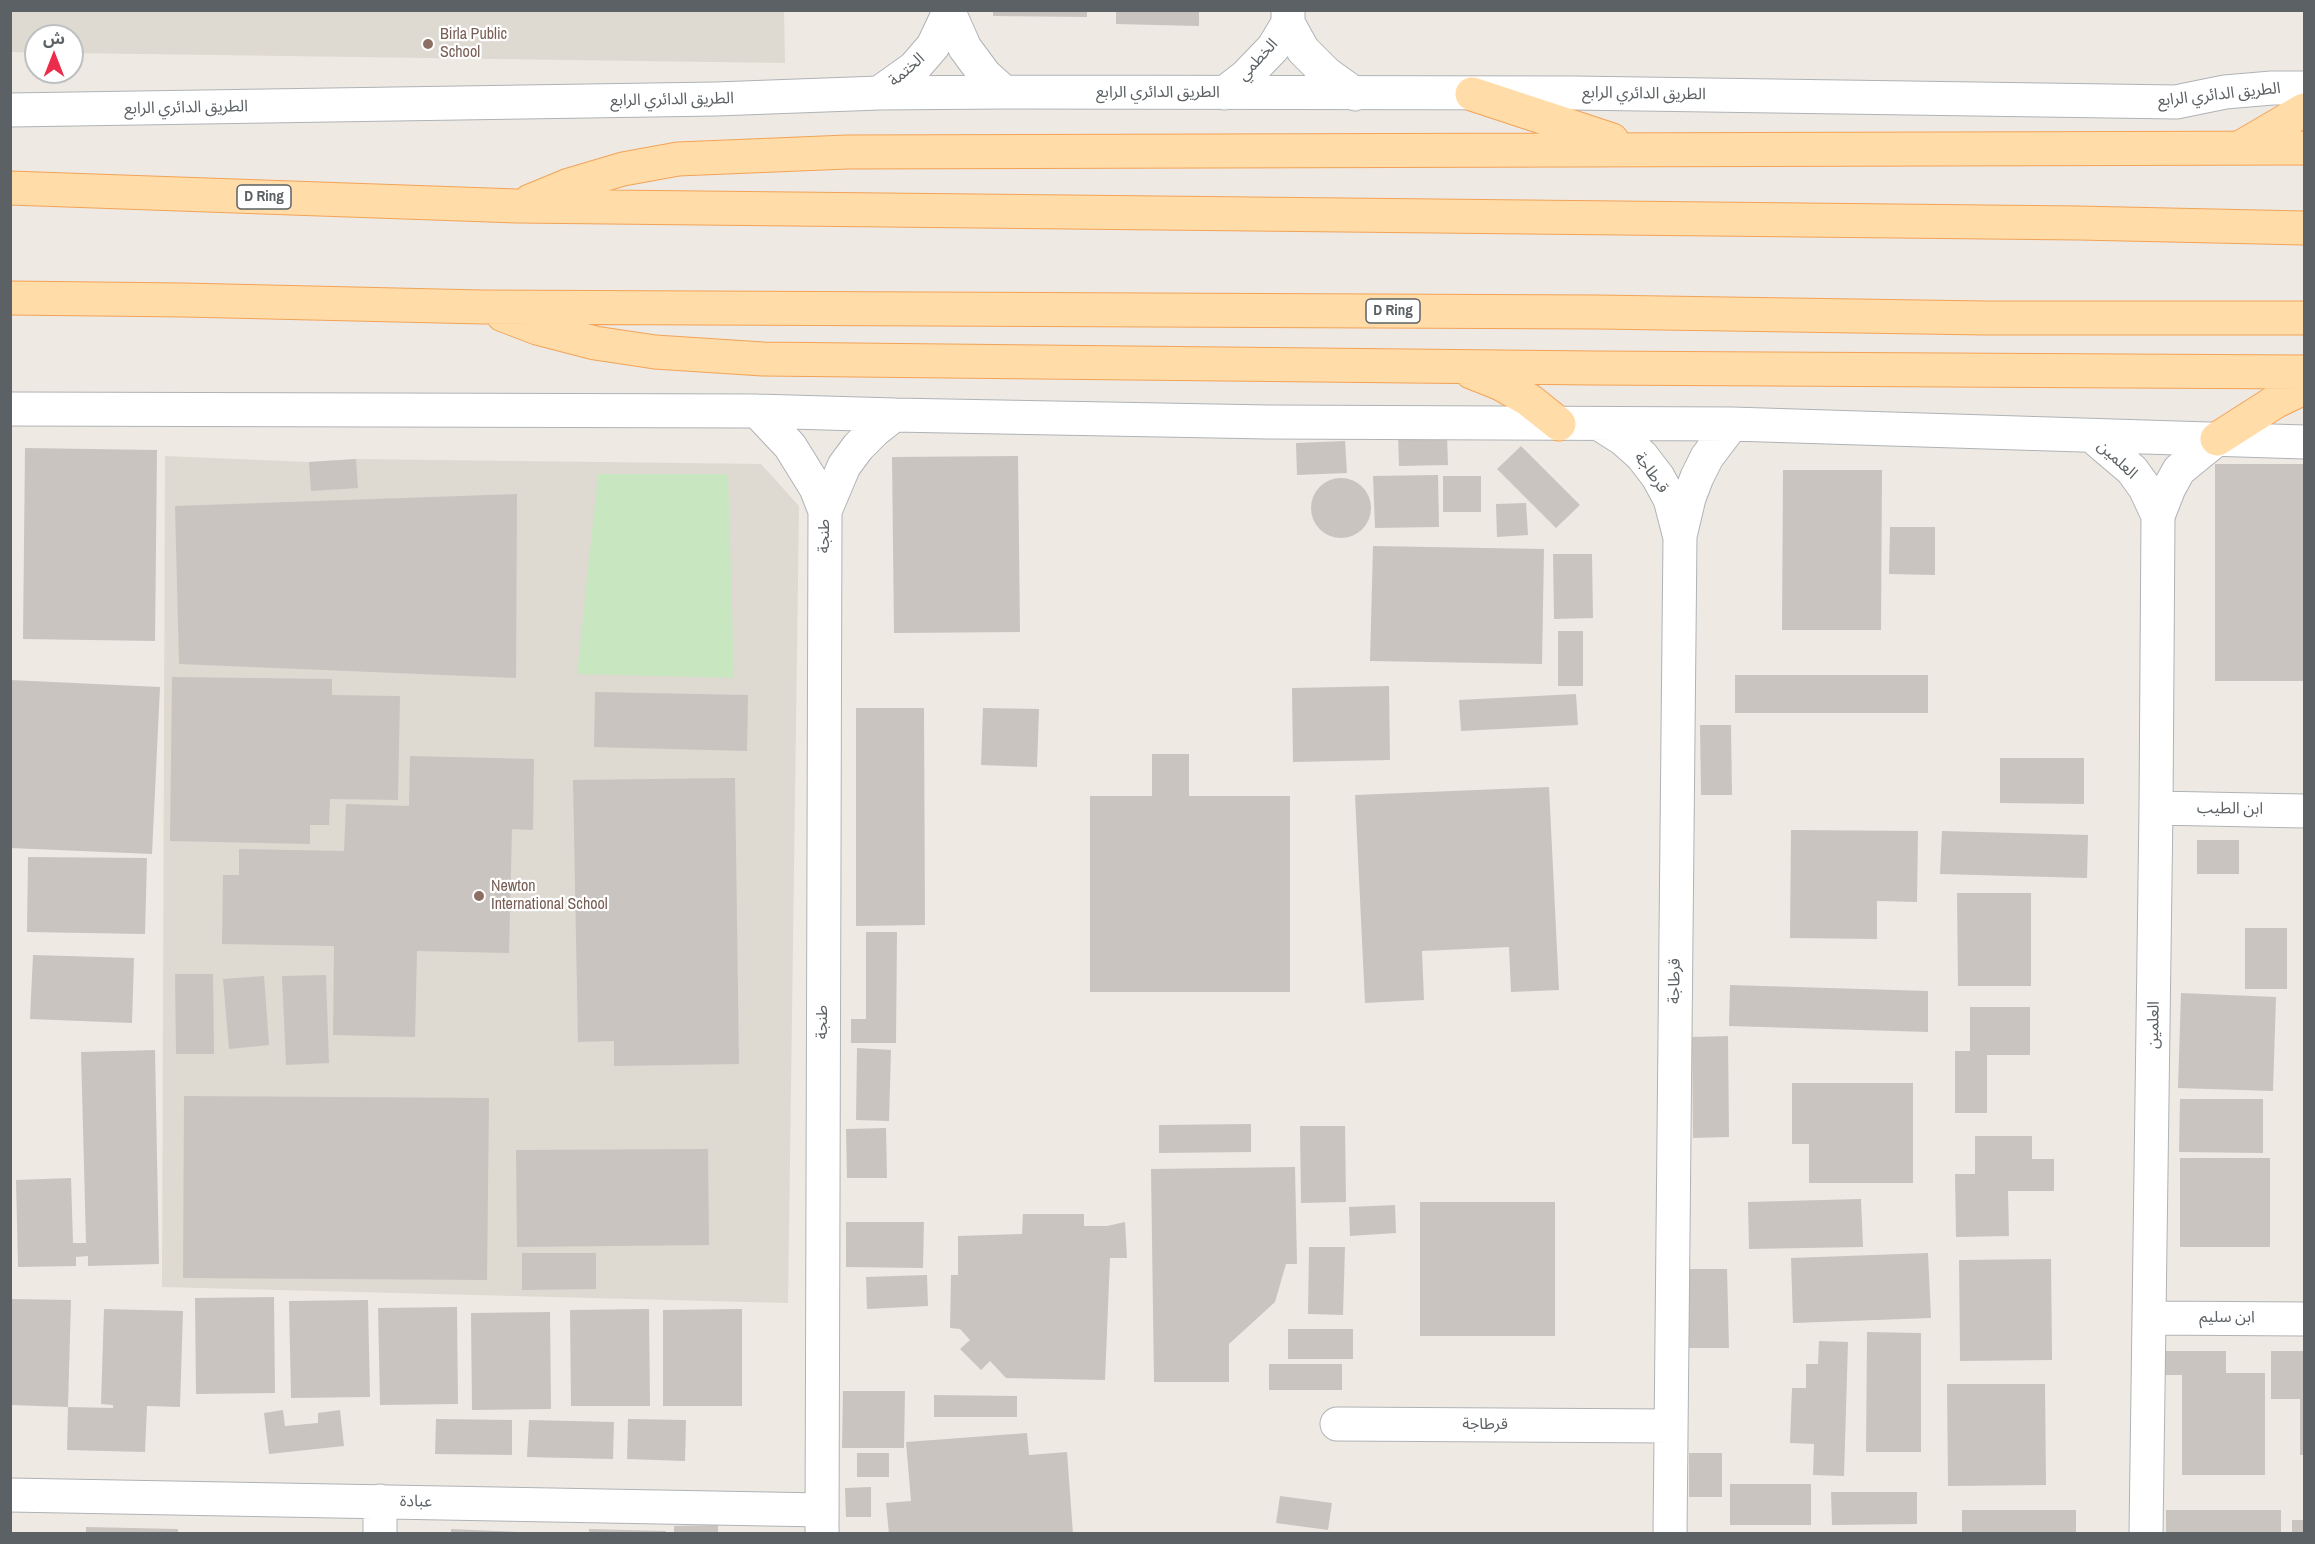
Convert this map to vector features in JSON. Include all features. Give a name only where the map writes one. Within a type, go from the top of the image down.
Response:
[{"type":"main road","points":[[1472,94],[1640,150]]},
{"type":"main road","points":[[2240,147],[2304,110]]},
{"type":"main road","name":"D Ring","points":[[517,206],[569,185],[622,169],[689,159],[904,151],[2304,147]]},
{"type":"main road","name":"D Ring","points":[[10,188],[517,206],[2079,222],[2304,228]]},
{"type":"main road","name":"D Ring","points":[[10,298],[482,307],[1598,312],[1985,318],[2304,318]]},
{"type":"main road","points":[[482,307],[537,328],[595,343],[654,352],[818,360],[2304,372]]},
{"type":"main road","points":[[1456,366],[1501,384],[1529,400],[1559,424]]},
{"type":"main road","points":[[2217,439],[2275,402],[2304,388]]},
{"type":"street","name":"الختمة","points":[[950,11],[964,48],[985,75],[1004,92]]},
{"type":"street","name":"الختمة","points":[[879,93],[914,68],[933,46],[950,11]]},
{"type":"street","name":"الخطمي","points":[[1224,93],[1246,76],[1273,48],[1288,17]]},
{"type":"street","name":"الخطمي","points":[[1288,17],[1303,50],[1327,74],[1355,94]]},
{"type":"street","name":"الطريق الدائري الرابع","points":[[10,110],[1004,92],[1574,93],[2176,102],[2225,92],[2304,88]]},
{"type":"street","points":[[17,413],[757,411],[1268,422],[1732,424],[2304,442]]},
{"type":"street","name":"طنجة","points":[[757,411],[795,453],[816,488],[825,511],[822,1522]]},
{"type":"street","name":"طنجة","points":[[825,511],[844,466],[858,447],[894,415]]},
{"type":"street","name":"قرطاجة","points":[[1670,1533],[1680,536],[1689,498],[1697,477],[1707,457],[1732,424]]},
{"type":"street","name":"قرطاجة","points":[[1601,425],[1623,439],[1642,456],[1658,477],[1670,499],[1680,536]]},
{"type":"street","name":"العلمين","points":[[2092,436],[2132,470],[2145,488],[2158,516]]},
{"type":"street","name":"العلمين","points":[[2146,1533],[2158,516],[2179,470],[2217,439]]},
{"type":"street","name":"ابن الطيب","points":[[2156,808],[2304,811]]},
{"type":"street","name":"ابن سليم","points":[[2150,1317],[2304,1319]]},
{"type":"street","name":"قرطاجة","points":[[1336,1424],[1670,1426]]},
{"type":"street","name":"عبادة","points":[[10,1495],[380,1501],[822,1522]]},
{"type":"street","points":[[380,1501],[380,1533]]},
{"type":"shaded area","name":"Birla Public School","points":[[11,10],[784,11],[785,63],[84,53],[84,24],[24,24],[24,53],[11,52]]},
{"type":"shaded area","name":"Newton International School","points":[[165,456],[309,462],[356,459],[761,464],[799,506],[788,1303],[162,1287]]},
{"type":"green space","points":[[598,474],[728,474],[734,678],[577,674]]},
{"type":"building","points":[[993,10],[1087,10],[1087,17],[993,16]]},
{"type":"building","points":[[1116,10],[1199,10],[1199,26],[1116,24]]},
{"type":"building","points":[[1398,435],[1447,435],[1448,465],[1399,466]]},
{"type":"building","points":[[1345,441],[1347,473],[1297,475],[1296,443]]},
{"type":"building","points":[[1521,446],[1580,505],[1556,528],[1497,469]]},
{"type":"building","points":[[25,448],[157,450],[155,641],[23,639]]},
{"type":"building","points":[[1018,456],[1020,632],[894,633],[892,457]]},
{"type":"building","points":[[356,459],[358,488],[311,491],[309,462]]},
{"type":"building","points":[[2215,464],[2304,464],[2304,681],[2215,681]]},
{"type":"building","points":[[1783,470],[1882,470],[1881,630],[1782,630]]},
{"type":"building","points":[[1438,475],[1439,527],[1375,528],[1373,476]]},
{"type":"building","points":[[1443,476],[1481,476],[1481,512],[1443,512]]},
{"type":"building","points":[[1341,478],[1358,483],[1366,491],[1371,508],[1366,525],[1358,533],[1341,538],[1324,533],[1316,525],[1311,508],[1316,491],[1324,483]]},
{"type":"building","points":[[517,494],[516,678],[179,664],[175,506]]},
{"type":"building","points":[[1526,503],[1528,535],[1497,537],[1496,504]]},
{"type":"building","points":[[1890,527],[1935,527],[1935,575],[1889,574]]},
{"type":"building","points":[[1373,546],[1544,549],[1542,664],[1370,661]]},
{"type":"building","points":[[1553,554],[1592,554],[1593,618],[1554,619]]},
{"type":"building","points":[[1558,631],[1583,631],[1583,686],[1558,686]]},
{"type":"building","points":[[1735,675],[1928,675],[1928,713],[1735,713]]},
{"type":"building","points":[[172,677],[332,679],[332,695],[400,696],[398,800],[330,799],[329,825],[310,825],[310,844],[170,841]]},
{"type":"building","points":[[10,680],[160,687],[152,854],[10,848]]},
{"type":"building","points":[[1389,686],[1390,760],[1293,762],[1292,688]]},
{"type":"building","points":[[595,692],[748,695],[747,751],[594,747]]},
{"type":"building","points":[[1576,694],[1578,725],[1461,731],[1459,700]]},
{"type":"building","points":[[856,708],[924,708],[925,925],[856,926]]},
{"type":"building","points":[[983,708],[1039,709],[1037,767],[981,765]]},
{"type":"building","points":[[1700,725],[1731,725],[1732,795],[1701,795]]},
{"type":"building","points":[[1152,754],[1189,754],[1189,796],[1290,796],[1290,992],[1090,992],[1090,796],[1152,796]]},
{"type":"building","points":[[410,756],[534,759],[533,830],[512,829],[509,953],[417,951],[415,1037],[333,1035],[334,946],[222,944],[223,875],[239,875],[239,849],[344,851],[346,804],[409,806]]},
{"type":"building","points":[[2000,758],[2084,758],[2084,804],[2000,803]]},
{"type":"building","points":[[735,778],[739,1064],[614,1066],[614,1041],[578,1042],[573,780]]},
{"type":"building","points":[[1549,787],[1559,990],[1511,992],[1509,947],[1422,951],[1424,1000],[1365,1003],[1355,795]]},
{"type":"building","points":[[1791,830],[1918,831],[1917,902],[1877,901],[1877,939],[1790,938]]},
{"type":"building","points":[[1942,831],[2088,835],[2087,878],[1940,874]]},
{"type":"building","points":[[2197,840],[2239,840],[2239,874],[2197,874]]},
{"type":"building","points":[[28,857],[147,858],[145,934],[27,932]]},
{"type":"building","points":[[1957,893],[2031,893],[2031,986],[1958,986]]},
{"type":"building","points":[[2245,928],[2287,928],[2287,989],[2245,989]]},
{"type":"building","points":[[866,932],[897,932],[896,1043],[851,1043],[851,1019],[866,1019]]},
{"type":"building","points":[[33,955],[134,958],[132,1023],[30,1019]]},
{"type":"building","points":[[175,974],[213,974],[214,1054],[176,1054]]},
{"type":"building","points":[[326,975],[329,1063],[286,1065],[282,976]]},
{"type":"building","points":[[264,976],[269,1045],[229,1049],[223,979]]},
{"type":"building","points":[[1730,985],[1928,991],[1928,1032],[1729,1026]]},
{"type":"building","points":[[2181,993],[2276,997],[2273,1091],[2178,1088]]},
{"type":"building","points":[[1970,1007],[2030,1007],[2030,1055],[1987,1055],[1987,1113],[1955,1113],[1955,1051],[1970,1051]]},
{"type":"building","points":[[1728,1036],[1729,1137],[1693,1138],[1692,1037]]},
{"type":"building","points":[[857,1048],[891,1050],[889,1121],[856,1120]]},
{"type":"building","points":[[155,1050],[159,1264],[88,1266],[88,1256],[76,1257],[76,1266],[18,1267],[16,1180],[71,1178],[73,1243],[86,1243],[81,1052]]},
{"type":"building","points":[[1792,1083],[1913,1083],[1913,1183],[1809,1183],[1809,1144],[1792,1144]]},
{"type":"building","points":[[184,1096],[489,1098],[487,1280],[183,1278]]},
{"type":"building","points":[[2180,1099],[2263,1099],[2263,1153],[2179,1152]]},
{"type":"building","points":[[1251,1124],[1251,1152],[1159,1153],[1159,1125]]},
{"type":"building","points":[[1300,1126],[1345,1126],[1346,1202],[1301,1203]]},
{"type":"building","points":[[886,1128],[887,1178],[847,1178],[846,1129]]},
{"type":"building","points":[[1975,1136],[2032,1136],[2032,1159],[2054,1159],[2054,1191],[2008,1191],[2009,1236],[1956,1237],[1955,1174],[1975,1174]]},
{"type":"building","points":[[708,1149],[709,1245],[517,1247],[516,1150]]},
{"type":"building","points":[[2180,1158],[2270,1158],[2270,1247],[2180,1247]]},
{"type":"building","points":[[1295,1167],[1297,1264],[1286,1264],[1275,1302],[1229,1344],[1229,1382],[1154,1382],[1151,1169]]},
{"type":"building","points":[[1861,1199],[1863,1247],[1749,1249],[1748,1202]]},
{"type":"building","points":[[1420,1202],[1555,1202],[1555,1336],[1420,1336]]},
{"type":"building","points":[[1395,1205],[1396,1233],[1350,1236],[1349,1207]]},
{"type":"building","points":[[1023,1214],[1084,1214],[1084,1226],[1107,1226],[1125,1222],[1127,1258],[1110,1258],[1105,1380],[1006,1378],[990,1361],[981,1370],[960,1349],[970,1340],[960,1329],[950,1328],[951,1275],[958,1275],[958,1236],[1022,1234]]},
{"type":"building","points":[[846,1222],[924,1222],[923,1268],[846,1267]]},
{"type":"building","points":[[1309,1247],[1345,1247],[1343,1315],[1308,1314]]},
{"type":"building","points":[[522,1253],[596,1253],[596,1289],[522,1290]]},
{"type":"building","points":[[1928,1253],[1931,1318],[1793,1323],[1791,1258]]},
{"type":"building","points":[[2051,1259],[2052,1360],[1960,1361],[1959,1260]]},
{"type":"building","points":[[1687,1269],[1727,1269],[1729,1348],[1689,1348]]},
{"type":"building","points":[[927,1275],[928,1306],[867,1309],[866,1277]]},
{"type":"building","points":[[274,1297],[275,1393],[196,1394],[195,1298]]},
{"type":"building","points":[[10,1299],[71,1300],[68,1407],[10,1405]]},
{"type":"building","points":[[368,1300],[370,1397],[291,1398],[289,1301]]},
{"type":"building","points":[[457,1307],[458,1404],[380,1405],[378,1308]]},
{"type":"building","points":[[104,1309],[183,1311],[180,1407],[147,1406],[145,1452],[67,1450],[68,1407],[113,1408],[113,1405],[101,1404]]},
{"type":"building","points":[[649,1309],[650,1406],[571,1406],[570,1310]]},
{"type":"building","points":[[742,1309],[742,1406],[663,1406],[663,1310]]},
{"type":"building","points":[[550,1312],[551,1409],[472,1410],[471,1313]]},
{"type":"building","points":[[1288,1329],[1353,1329],[1353,1359],[1288,1359]]},
{"type":"building","points":[[1867,1332],[1921,1333],[1921,1452],[1866,1452]]},
{"type":"building","points":[[1819,1341],[1848,1342],[1844,1476],[1813,1475],[1814,1444],[1790,1443],[1792,1388],[1806,1388],[1806,1364],[1818,1364]]},
{"type":"building","points":[[2161,1351],[2226,1351],[2226,1373],[2265,1373],[2265,1475],[2182,1475],[2182,1375],[2161,1375]]},
{"type":"building","points":[[2271,1351],[2304,1351],[2304,1455],[2300,1455],[2300,1399],[2271,1399]]},
{"type":"building","points":[[1269,1364],[1342,1364],[1342,1390],[1269,1390]]},
{"type":"building","points":[[1947,1384],[2045,1384],[2046,1485],[1948,1486]]},
{"type":"building","points":[[843,1391],[905,1391],[904,1448],[842,1448]]},
{"type":"building","points":[[934,1395],[1017,1396],[1017,1417],[934,1417]]},
{"type":"building","points":[[283,1410],[285,1426],[318,1423],[318,1413],[340,1410],[344,1446],[269,1454],[264,1413]]},
{"type":"building","points":[[436,1419],[512,1420],[512,1455],[435,1454]]},
{"type":"building","points":[[628,1419],[686,1420],[685,1461],[627,1459]]},
{"type":"building","points":[[529,1420],[614,1422],[613,1459],[527,1457]]},
{"type":"building","points":[[1027,1433],[1029,1455],[1067,1452],[1073,1534],[889,1534],[886,1503],[911,1501],[906,1442]]},
{"type":"building","points":[[857,1453],[889,1453],[889,1477],[857,1477]]},
{"type":"building","points":[[1689,1453],[1722,1453],[1722,1497],[1689,1497]]},
{"type":"building","points":[[1730,1484],[1811,1484],[1811,1525],[1730,1525]]},
{"type":"building","points":[[871,1487],[871,1517],[846,1517],[845,1488]]},
{"type":"building","points":[[1831,1492],[1917,1492],[1917,1524],[1832,1525]]},
{"type":"building","points":[[1280,1496],[1332,1503],[1328,1530],[1276,1523]]},
{"type":"building","points":[[1962,1510],[2076,1510],[2076,1532],[1962,1534]]},
{"type":"building","points":[[2166,1510],[2281,1510],[2281,1534],[2166,1534]]},
{"type":"building","points":[[2292,1520],[2304,1520],[2304,1534],[2292,1534]]},
{"type":"building","points":[[718,1525],[718,1534],[674,1534],[674,1526]]},
{"type":"building","points":[[86,1527],[178,1529],[178,1534],[86,1534]]},
{"type":"building","points":[[451,1529],[518,1532],[518,1534],[451,1534]]},
{"type":"building","points":[[589,1529],[666,1531],[666,1534],[589,1534]]},
{"type":"place","name":"Birla Public School","points":[[428,44]]},
{"type":"place","name":"Newton International School","points":[[479,896]]}]
